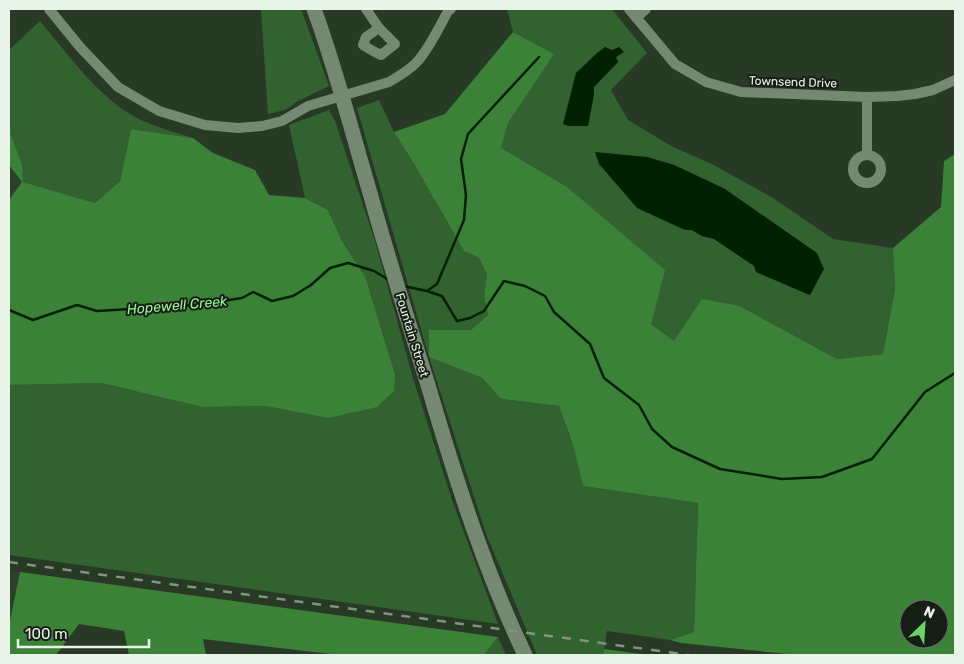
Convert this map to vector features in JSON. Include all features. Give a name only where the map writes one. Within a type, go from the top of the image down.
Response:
[{"type":"main road","name":"Fountain Street","points":[[314,9],[468,513],[503,606],[523,652]]},
{"type":"street","points":[[49,9],[80,47],[118,87],[159,111],[205,125],[238,128],[262,126],[282,121],[308,106],[389,82],[402,75],[417,62],[451,9]]},
{"type":"street","points":[[366,9],[379,28]]},
{"type":"street","name":"Townsend Drive","points":[[629,9],[675,64],[706,82],[741,92],[867,97],[915,94],[933,90],[955,80]]},
{"type":"street","points":[[636,18],[646,9]]},
{"type":"street","points":[[867,97],[867,154]]},
{"type":"shaded area","points":[[301,9],[329,86],[298,101],[285,110],[268,114],[261,10]]},
{"type":"shaded area","points":[[507,9],[612,9],[647,53],[611,90],[628,120],[673,147],[712,164],[773,198],[833,239],[893,248],[895,289],[883,354],[837,359],[740,306],[675,342],[651,324],[501,148],[508,123],[553,54],[513,32]],"holes":[[[619,47],[623,52],[615,57],[618,62],[594,87],[594,95],[563,123]],[[647,157],[674,165],[725,189],[809,295],[756,272],[755,266],[714,239],[702,236],[692,230]]]},
{"type":"shaded area","points":[[40,21],[90,80],[113,102],[133,116],[193,138],[131,129],[120,181],[95,203],[22,182],[22,164],[9,130],[9,50]]},
{"type":"shaded area","points":[[605,47],[612,50],[619,47],[624,52],[616,57],[618,62],[594,87],[588,126],[568,126],[563,124],[576,73]]},
{"type":"shaded area","points":[[379,100],[394,132],[464,251],[479,258],[488,274],[484,297],[488,315],[471,330],[429,330],[430,357],[482,378],[501,399],[559,406],[573,445],[583,486],[698,503],[694,632],[670,640],[607,631],[603,655],[537,655],[486,534],[429,357],[357,108]]},
{"type":"shaded area","points":[[329,110],[335,121],[375,241],[413,378],[452,500],[498,624],[9,555],[9,385],[101,383],[202,407],[265,406],[328,418],[395,374],[365,276],[342,241],[328,210],[305,198],[289,125]]},
{"type":"shaded area","points":[[595,152],[647,157],[674,165],[725,189],[817,253],[824,269],[810,295],[756,272],[754,266],[714,239],[702,236],[692,230],[685,230],[637,208],[599,164]]},
{"type":"shaded area","points":[[9,165],[22,182],[9,200]]},
{"type":"shaded area","points":[[9,570],[20,572],[9,625]]},
{"type":"shaded area","points":[[498,637],[506,655],[484,655]]},
{"type":"green space","points":[[513,32],[554,54],[508,123],[501,148],[567,187],[665,270],[651,324],[674,341],[702,299],[740,306],[837,359],[883,354],[895,289],[893,248],[941,207],[944,161],[955,154],[955,655],[797,655],[681,643],[670,640],[694,632],[698,503],[583,486],[573,445],[559,406],[501,399],[482,378],[429,357],[429,330],[471,330],[488,315],[484,297],[487,274],[479,258],[464,251],[394,132],[445,114]]},
{"type":"green space","points":[[131,129],[193,138],[213,153],[255,170],[269,195],[305,198],[328,210],[342,241],[365,276],[395,374],[394,391],[377,407],[328,418],[265,406],[202,407],[101,383],[9,385],[9,200],[22,182],[9,165],[9,130],[22,164],[23,182],[95,203],[120,181]]},
{"type":"green space","points":[[20,572],[498,637],[484,655],[339,655],[203,639],[206,655],[129,655],[124,631],[79,624],[56,655],[9,655],[9,625]]},
{"type":"green space","points":[[604,649],[648,655],[603,655]]},
{"type":"waterway","points":[[427,291],[437,284],[464,220],[466,195],[461,159],[468,134],[539,57]]},
{"type":"waterway","name":"Hopewell Creek","points":[[9,310],[33,320],[77,305],[97,311],[197,305],[242,298],[253,292],[272,301],[293,296],[311,285],[330,268],[348,263],[374,271],[389,280]]},
{"type":"waterway","name":"Hopewell Creek","points":[[403,286],[442,296],[457,321],[470,318],[484,311],[504,281],[525,286],[545,296],[554,312],[590,344],[604,378],[639,405],[652,429],[672,447],[720,469],[782,479],[822,477],[872,459],[925,392],[955,373]]},
{"type":"railway","points":[[9,562],[689,655]]}]
